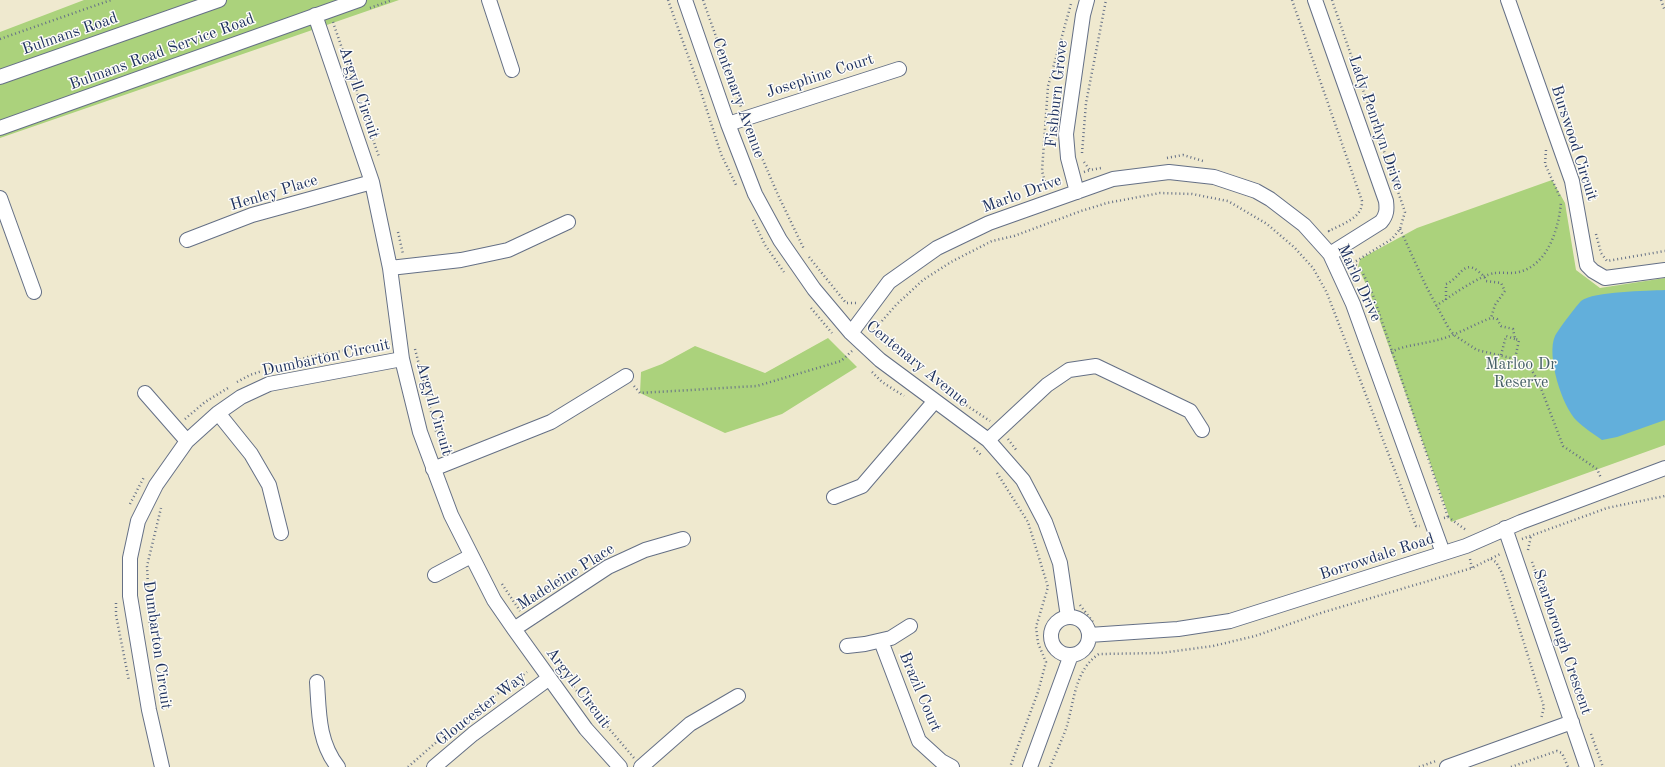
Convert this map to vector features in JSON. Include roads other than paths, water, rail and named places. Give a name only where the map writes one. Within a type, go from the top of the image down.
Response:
[{"type":"street","name":"Bulmans Road","points":[[0,77],[219,0]]},
{"type":"street","name":"Bulmans Road Service Road","points":[[0,128],[359,0]]},
{"type":"street","points":[[489,0],[512,70]]},
{"type":"street","name":"Centenary Avenue","points":[[684,0],[728,124],[755,194],[780,240],[854,343],[880,360],[934,402],[988,440],[1023,480],[1045,522],[1060,563],[1068,617]]},
{"type":"street","name":"Fishburn Grove","points":[[1077,192],[1068,158],[1066,134],[1083,15],[1087,0]]},
{"type":"street","name":"Lady Penrhyn Drive","points":[[1315,0],[1386,200],[1387,210],[1381,222],[1335,250]]},
{"type":"street","name":"Burswood Circuit","points":[[1508,0],[1572,181],[1587,265],[1596,274],[1605,278],[1665,270]]},
{"type":"street","name":"Argyll Circuit","points":[[315,15],[372,182],[390,268],[402,359],[420,432],[451,515],[470,556],[494,600],[548,679],[586,729],[620,767]]},
{"type":"street","name":"Josephine Court","points":[[728,124],[899,69]]},
{"type":"street","name":"Marlo Drive","points":[[854,343],[890,282],[937,248],[989,223],[1113,179],[1169,172],[1214,177],[1256,192],[1270,199],[1335,250],[1443,553]]},
{"type":"street","name":"Henley Place","points":[[187,240],[252,215],[372,182]]},
{"type":"street","points":[[0,198],[34,292]]},
{"type":"street","points":[[390,268],[461,260],[508,250],[568,222]]},
{"type":"street","name":"Dumbarton Circuit","points":[[162,767],[149,710],[130,596],[130,558],[138,521],[156,486],[187,441],[218,413],[241,397],[269,384],[402,359]]},
{"type":"street","points":[[988,440],[1047,385],[1069,370],[1096,366],[1190,411],[1202,430]]},
{"type":"street","points":[[433,469],[550,422],[626,376]]},
{"type":"street","points":[[145,393],[187,441]]},
{"type":"street","points":[[834,497],[862,486],[934,402]]},
{"type":"street","points":[[218,413],[251,454],[269,485],[281,533]]},
{"type":"street","name":"Borrowdale Road","points":[[1089,635],[1178,629],[1230,621],[1466,546],[1505,528],[1665,468]]},
{"type":"street","name":"Scarborough Crescent","points":[[1505,528],[1587,767]]},
{"type":"street","name":"Madeleine Place","points":[[514,629],[608,567],[645,550],[683,539]]},
{"type":"street","points":[[435,575],[470,556]]},
{"type":"street","points":[[1068,617],[1081,620],[1089,635],[1084,648],[1080,652],[1071,655],[1058,651],[1054,646],[1051,634],[1056,622],[1068,617]]},
{"type":"street","name":"Brazil Court","points":[[847,646],[891,638],[910,626]]},
{"type":"street","name":"Brazil Court","points":[[881,641],[919,741],[941,762],[952,767]]},
{"type":"street","points":[[1030,767],[1071,655]]},
{"type":"street","name":"Gloucester Way","points":[[434,767],[473,734],[548,679]]},
{"type":"street","points":[[317,682],[320,725],[324,743],[338,767]]},
{"type":"street","points":[[641,767],[690,724],[738,696]]},
{"type":"street","points":[[1443,763],[1572,722]]},
{"type":"water","points":[[1665,290],[1665,420],[1617,437],[1602,440],[1577,421],[1571,414],[1561,393],[1554,368],[1553,345],[1555,336],[1579,303],[1588,298],[1609,293]]},
{"type":"park label","name":"Marloo Dr Reserve","points":[[1521,374]]}]
